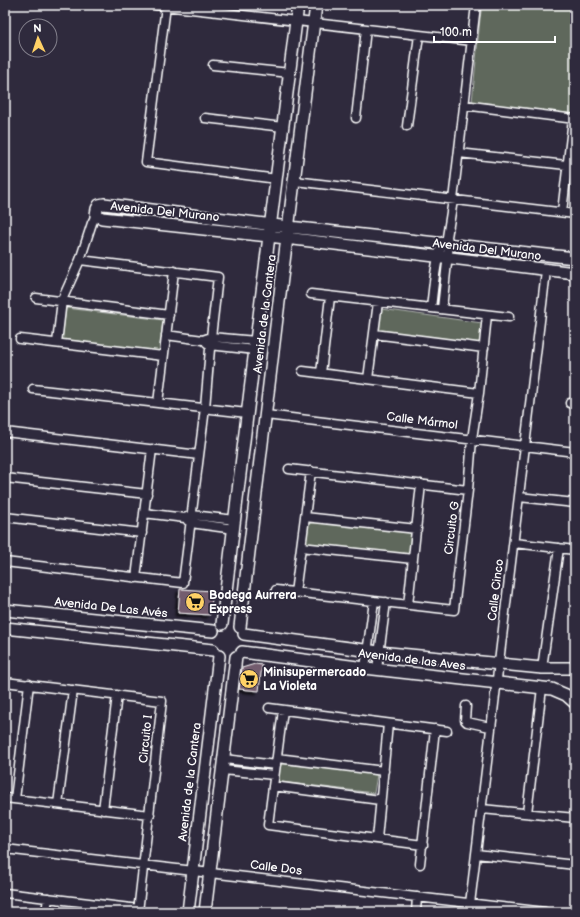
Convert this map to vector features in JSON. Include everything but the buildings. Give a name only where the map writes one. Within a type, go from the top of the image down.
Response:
[{"type":"street","points":[[156,5],[472,41]]},
{"type":"street","name":"Avenida de la Cantera","points":[[218,628],[234,525],[298,5]]},
{"type":"street","name":"Avenida de la Cantera","points":[[242,630],[266,415],[316,5]]},
{"type":"street","points":[[166,6],[146,162],[277,179]]},
{"type":"street","points":[[431,308],[443,258],[453,200],[475,6]]},
{"type":"street","points":[[356,118],[366,29]]},
{"type":"street","points":[[407,126],[419,35]]},
{"type":"street","points":[[213,65],[290,73]]},
{"type":"street","points":[[464,105],[574,119],[571,166],[562,212]]},
{"type":"street","points":[[205,118],[283,127]]},
{"type":"street","points":[[459,153],[571,166]]},
{"type":"street","points":[[295,181],[575,214]]},
{"type":"street","name":"Avenida Del Murano","points":[[575,258],[446,242],[289,227],[104,204],[99,205],[96,215],[102,218],[269,236],[575,273]]},
{"type":"street","points":[[57,343],[62,300],[80,260],[96,215]]},
{"type":"street","points":[[442,309],[443,258]]},
{"type":"street","points":[[5,562],[183,583],[189,519],[205,408],[208,341],[218,277],[80,260]]},
{"type":"street","name":"Calle Cinco","points":[[469,912],[546,270]]},
{"type":"street","points":[[158,403],[174,271]]},
{"type":"street","points":[[312,294],[509,317]]},
{"type":"street","points":[[321,373],[330,297]]},
{"type":"street","points":[[36,298],[62,300],[169,315]]},
{"type":"street","points":[[368,380],[378,302]]},
{"type":"street","points":[[468,490],[472,439],[488,315]]},
{"type":"street","points":[[374,334],[484,348]]},
{"type":"street","points":[[166,336],[255,346]]},
{"type":"street","points":[[20,339],[163,356]]},
{"type":"street","points":[[303,371],[479,393]]},
{"type":"street","points":[[33,389],[247,414]]},
{"type":"street","name":"Calle Mármol","points":[[266,415],[575,452]]},
{"type":"street","points":[[5,432],[199,454]]},
{"type":"street","points":[[136,578],[152,449]]},
{"type":"street","name":"Circuito G","points":[[276,590],[454,610],[468,490],[289,469]]},
{"type":"street","points":[[295,593],[310,471]]},
{"type":"street","points":[[5,478],[147,494]]},
{"type":"street","points":[[408,605],[421,484]]},
{"type":"street","points":[[519,497],[575,503]]},
{"type":"street","points":[[144,513],[234,525]]},
{"type":"street","points":[[5,516],[142,534]]},
{"type":"street","points":[[304,517],[416,529]]},
{"type":"street","points":[[514,543],[575,550]]},
{"type":"street","points":[[300,547],[413,559]]},
{"type":"street","points":[[542,668],[559,548]]},
{"type":"street","points":[[365,668],[374,601]]},
{"type":"street","points":[[377,669],[386,602]]},
{"type":"street","name":"Avenida De Las Avés","points":[[5,610],[218,628]]},
{"type":"street","points":[[205,912],[223,764],[239,654],[245,646],[246,640],[242,630],[233,624],[218,628],[211,641],[216,653]]},
{"type":"street","points":[[5,628],[216,653],[224,658],[239,654]]},
{"type":"street","name":"Avenida de las Aves","points":[[242,630],[367,651],[542,668],[575,668]]},
{"type":"street","name":"Avenida de la Cantera","points":[[188,912],[216,653]]},
{"type":"street","name":"Avenida de las Aves","points":[[239,654],[552,689],[566,695],[575,703]]},
{"type":"street","name":"Circuito I","points":[[5,682],[162,701],[138,910]]},
{"type":"street","points":[[15,799],[29,684]]},
{"type":"street","points":[[527,813],[542,688]]},
{"type":"street","points":[[58,804],[73,690]]},
{"type":"street","points":[[103,810],[117,695]]},
{"type":"street","points":[[466,706],[465,720],[467,722],[490,727]]},
{"type":"street","points":[[269,708],[447,731]]},
{"type":"street","points":[[283,710],[268,825],[423,845]]},
{"type":"street","points":[[377,839],[388,724]]},
{"type":"street","points":[[420,864],[435,729]]},
{"type":"street","points":[[223,764],[276,762],[384,771]]},
{"type":"street","points":[[223,764],[274,775]]},
{"type":"street","points":[[273,786],[380,800]]},
{"type":"street","points":[[5,798],[150,815]]},
{"type":"street","points":[[482,809],[575,818]]},
{"type":"street","name":"Calle Dos","points":[[5,849],[545,912]]},
{"type":"street","points":[[476,854],[575,865]]},
{"type":"street","points":[[5,893],[138,910]]},
{"type":"street","points":[[416,912],[417,897]]},
{"type":"street","points":[[46,912],[48,898]]},
{"type":"street","points":[[90,912],[92,903]]},
{"type":"green space","points":[[482,5],[575,5],[575,114],[472,102]]},
{"type":"green space","points":[[66,308],[163,320],[159,352],[62,339]]},
{"type":"green space","points":[[381,309],[482,323],[480,343],[378,330]]},
{"type":"green space","points":[[309,521],[411,533],[409,555],[306,543]]},
{"type":"green space","points":[[277,763],[377,774],[374,793],[274,781]]},
{"type":"place","name":"Bodega Aurrera Express","points":[[195,602]]},
{"type":"place","name":"Minisupermercado La Violeta","points":[[249,679]]}]
